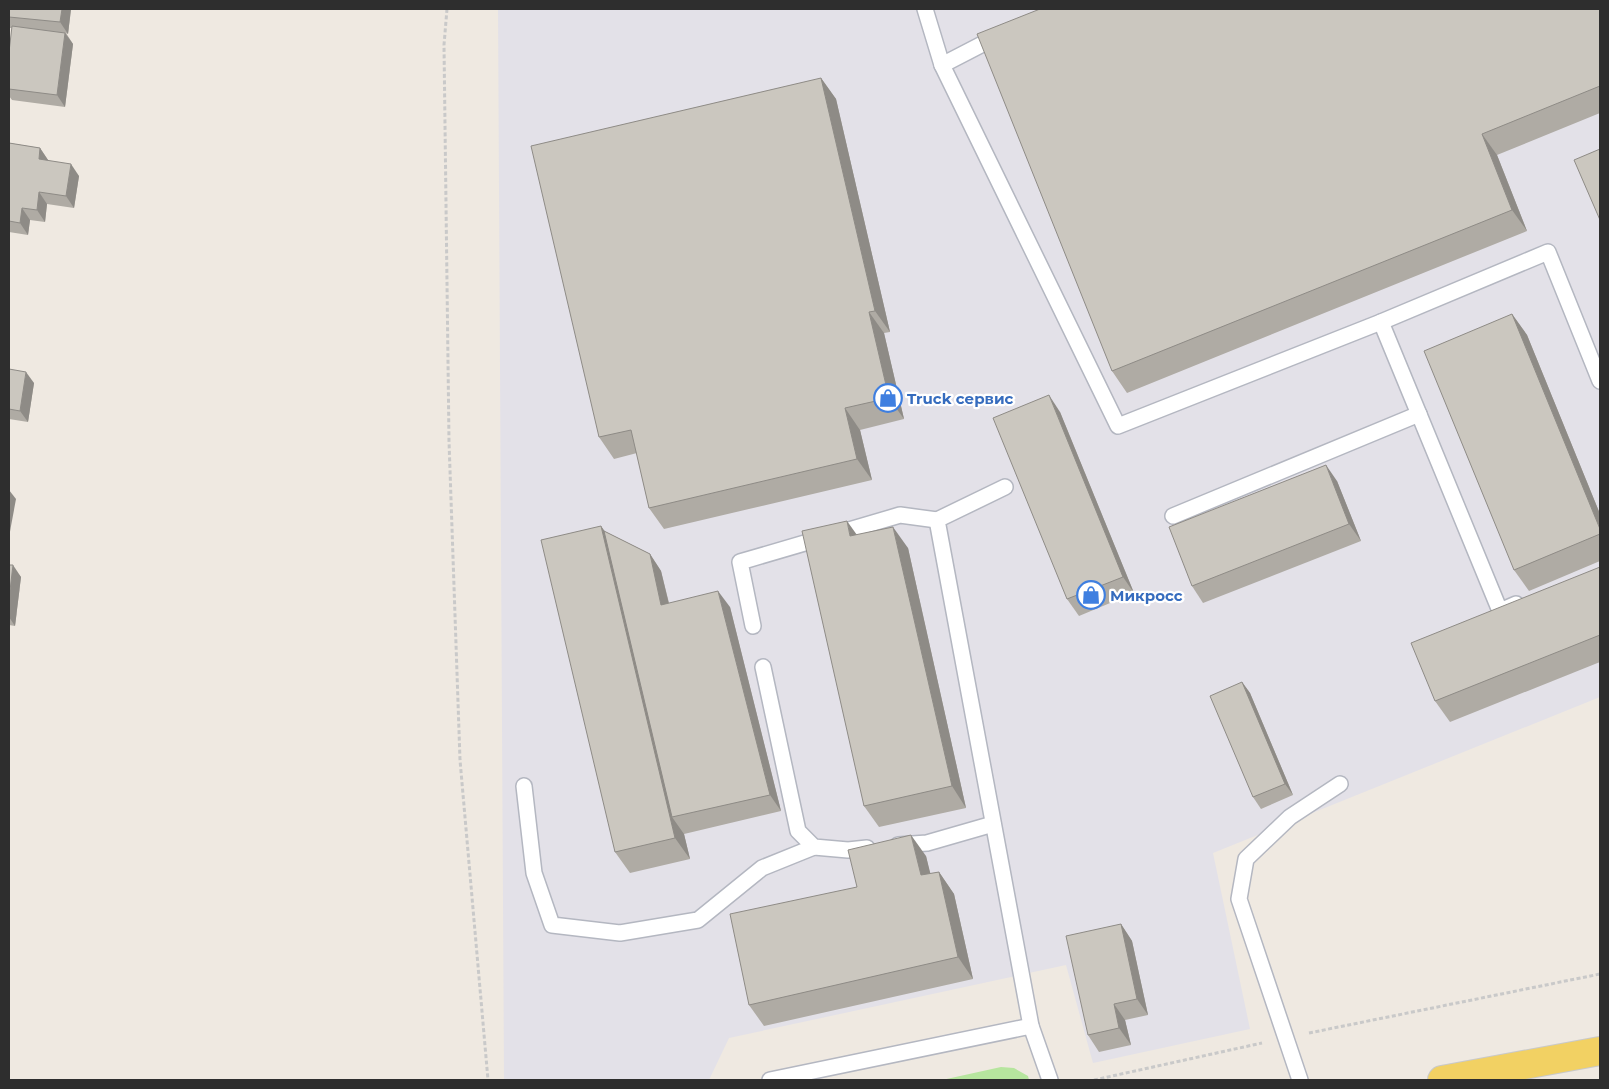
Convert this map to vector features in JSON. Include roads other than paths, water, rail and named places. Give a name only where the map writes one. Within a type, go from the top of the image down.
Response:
[{"type":"main road","points":[[1442,1080],[1497,1075],[1600,1051]]},
{"type":"lane","points":[[925,9],[942,66],[1118,426],[1382,322],[1548,252],[1600,381]]},
{"type":"lane","points":[[942,66],[1010,30]]},
{"type":"lane","points":[[1382,322],[1500,611],[1527,600]]},
{"type":"lane","points":[[1173,516],[1419,414]]},
{"type":"lane","points":[[753,626],[740,562],[900,515],[937,520],[1005,487]]},
{"type":"lane","points":[[937,520],[1031,1026],[1050,1080]]},
{"type":"lane","points":[[763,667],[798,831],[814,847]]},
{"type":"lane","points":[[1300,1080],[1239,899],[1246,859],[1290,817],[1340,784]]},
{"type":"lane","points":[[524,786],[534,873],[552,925],[620,933],[698,920],[762,868],[814,847],[848,850],[927,842],[993,824]]},
{"type":"lane","points":[[770,1080],[1031,1026]]},
{"type":"place","name":"Truck сервис","points":[[888,398]]},
{"type":"place","name":"Микросс","points":[[1091,595]]}]
